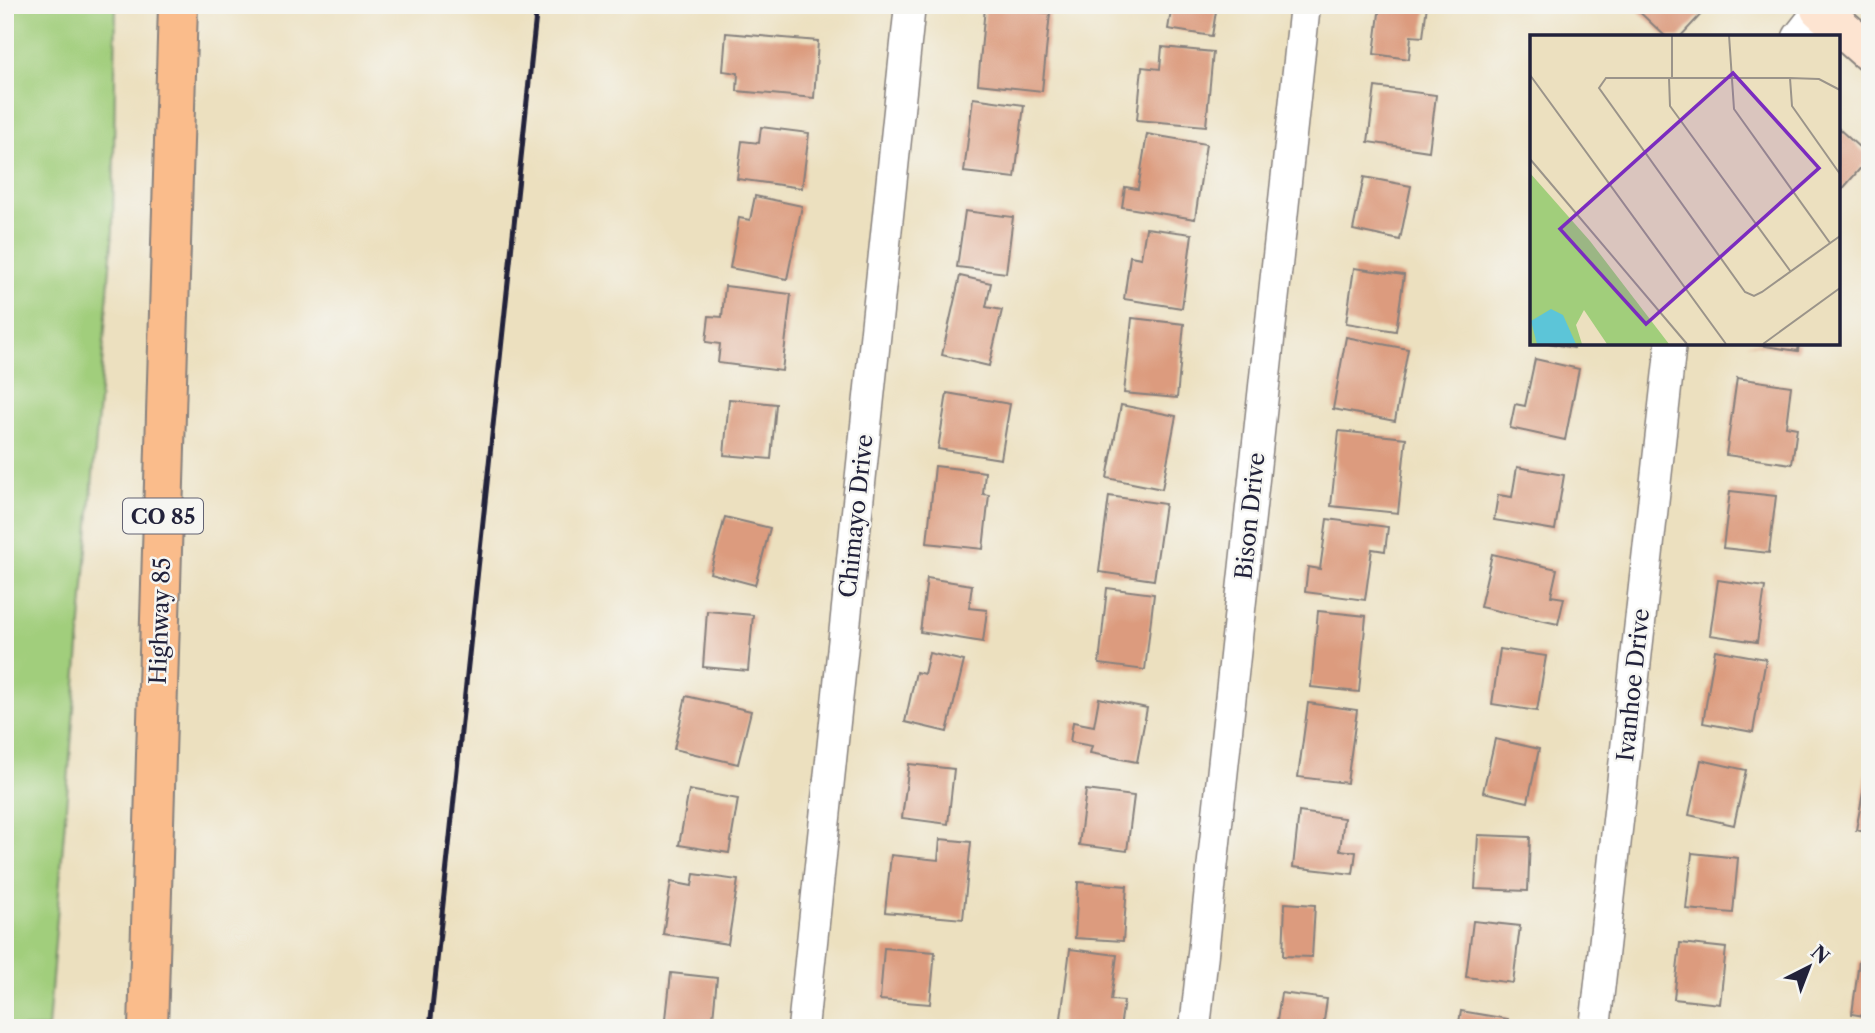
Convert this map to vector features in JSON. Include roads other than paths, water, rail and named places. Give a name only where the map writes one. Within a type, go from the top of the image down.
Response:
[{"type":"main road","name":"Highway 85","points":[[148,1028],[178,5]]},
{"type":"street","name":"Chimayo Drive","points":[[803,1028],[910,5]]},
{"type":"street","name":"Bison Drive","points":[[1195,1028],[1305,5]]},
{"type":"street","points":[[1814,14],[1870,53]]},
{"type":"street","name":"Ivanhoe Drive","points":[[1595,1028],[1671,345]]},
{"type":"railway","points":[[430,1028],[537,5]]}]
